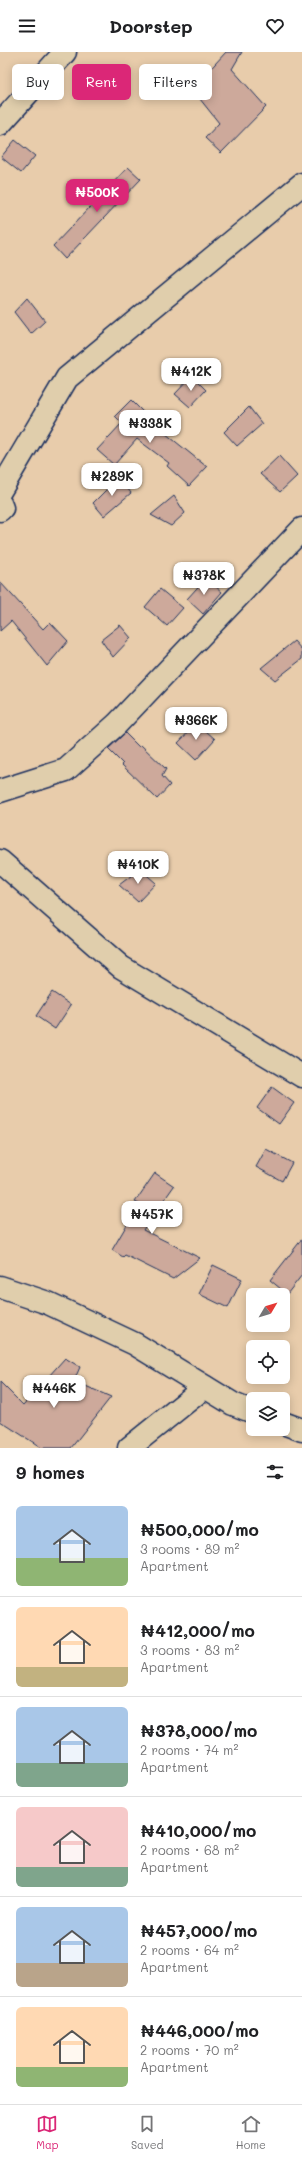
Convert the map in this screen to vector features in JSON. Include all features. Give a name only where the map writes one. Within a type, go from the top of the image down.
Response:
[{"type":"street","points":[[0,124],[65,52]]},
{"type":"street","points":[[0,491],[67,378],[302,184]]},
{"type":"street","points":[[0,503],[2,508],[0,510]]},
{"type":"street","points":[[0,791],[66,770],[117,724],[302,529]]},
{"type":"street","points":[[0,861],[121,967],[302,1076]]},
{"type":"street","points":[[0,1287],[48,1303],[135,1344],[233,1404],[246,1409]]},
{"type":"street","points":[[129,1448],[205,1387]]},
{"type":"street","points":[[290,1426],[302,1430]]},
{"type":"building","points":[[226,52],[242,52],[232,69],[266,107],[221,153],[205,138],[219,123],[201,100],[212,100],[212,67]]},
{"type":"building","points":[[15,140],[35,156],[21,173],[1,157]]},
{"type":"building","points":[[128,167],[141,179],[65,259],[53,246]]},
{"type":"building","points":[[27,298],[45,321],[31,334],[14,312]]},
{"type":"building","points":[[192,376],[206,390],[190,407],[175,394]]},
{"type":"building","points":[[131,400],[160,429],[207,467],[189,486],[167,466],[169,463],[137,439],[114,465],[97,450],[122,423],[115,416]]},
{"type":"building","points":[[249,407],[262,424],[237,446],[224,432]]},
{"type":"building","points":[[279,456],[297,476],[280,492],[260,474]]},
{"type":"building","points":[[119,477],[131,493],[104,516],[93,503]]},
{"type":"building","points":[[174,496],[185,513],[171,526],[151,515]]},
{"type":"building","points":[[206,578],[222,592],[203,614],[187,599]]},
{"type":"building","points":[[0,582],[43,629],[50,622],[68,641],[47,666],[11,621],[0,631]]},
{"type":"building","points":[[160,589],[183,608],[167,626],[145,607]]},
{"type":"building","points":[[120,625],[131,638],[113,657],[101,640]]},
{"type":"building","points":[[294,641],[302,650],[302,659],[275,680],[261,668]]},
{"type":"building","points":[[197,723],[215,739],[196,760],[178,743]]},
{"type":"building","points":[[125,733],[139,747],[141,745],[166,769],[162,776],[170,785],[157,799],[108,749]]},
{"type":"building","points":[[140,869],[156,883],[138,902],[119,885]]},
{"type":"building","points":[[52,992],[71,1005],[55,1029],[36,1016]]},
{"type":"building","points":[[272,1087],[294,1103],[279,1124],[257,1108]]},
{"type":"building","points":[[266,1149],[292,1163],[282,1181],[256,1167]]},
{"type":"building","points":[[155,1173],[174,1186],[143,1230],[200,1258],[173,1279],[125,1255],[123,1257],[112,1250],[139,1204],[135,1202]]},
{"type":"building","points":[[302,1239],[302,1275],[290,1290],[290,1288],[280,1288],[270,1280]]},
{"type":"building","points":[[213,1265],[242,1279],[228,1308],[199,1294]]},
{"type":"building","points":[[65,1358],[80,1367],[74,1381],[111,1397],[71,1448],[42,1448],[0,1421],[0,1382],[23,1405]]}]
